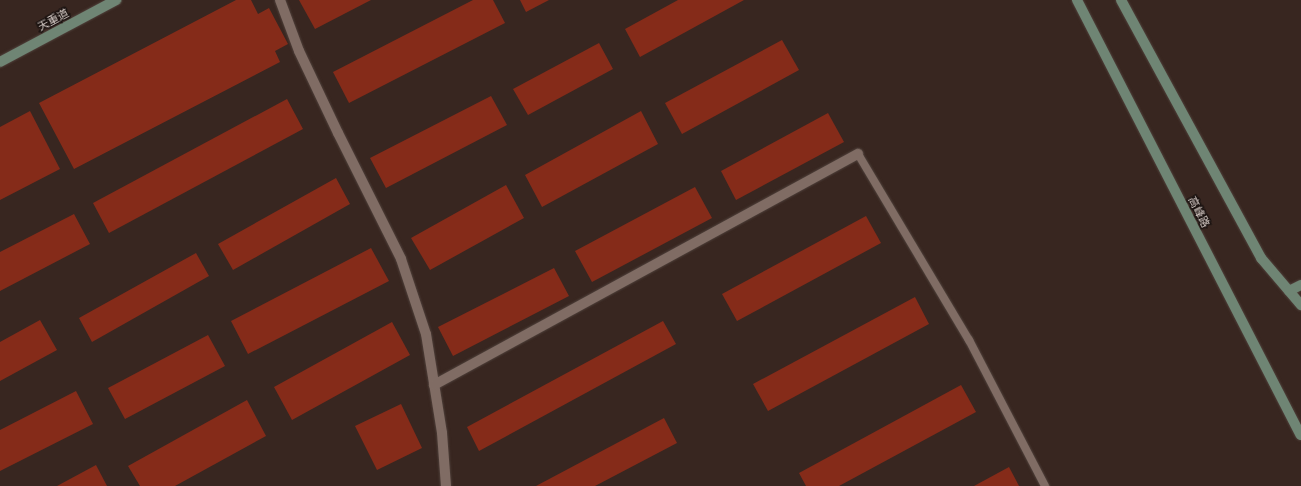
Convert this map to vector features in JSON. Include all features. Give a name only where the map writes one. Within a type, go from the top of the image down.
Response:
[{"type":"main road","name":"天重道","points":[[0,62],[116,0]]},
{"type":"main road","name":"高峰路","points":[[1077,0],[1301,435]]},
{"type":"main road","points":[[1121,0],[1261,258],[1301,305]]},
{"type":"main road","points":[[1289,291],[1301,285]]},
{"type":"street","points":[[280,0],[322,99],[401,259],[426,334],[442,433],[446,486]]},
{"type":"street","points":[[434,385],[858,154]]},
{"type":"lane","points":[[858,154],[969,340],[1045,486]]},
{"type":"building","points":[[236,0],[251,0],[258,14],[269,8],[288,44],[275,51],[280,62],[74,169],[39,103]]},
{"type":"building","points":[[299,0],[371,0],[315,29]]},
{"type":"building","points":[[473,0],[493,0],[505,23],[349,103],[333,72]]},
{"type":"building","points":[[520,0],[549,0],[526,12]]},
{"type":"building","points":[[678,0],[744,0],[640,57],[625,29]]},
{"type":"building","points":[[782,40],[799,70],[682,134],[665,103]]},
{"type":"building","points":[[599,43],[613,69],[528,115],[513,89]]},
{"type":"building","points":[[491,96],[507,125],[386,188],[370,158]]},
{"type":"building","points":[[287,99],[303,129],[109,233],[93,203]]},
{"type":"building","points":[[30,111],[60,169],[0,200],[0,127]]},
{"type":"building","points":[[641,111],[658,144],[542,207],[525,175]]},
{"type":"building","points":[[828,113],[844,142],[736,200],[721,171]]},
{"type":"building","points":[[336,178],[350,204],[233,270],[218,244]]},
{"type":"building","points":[[506,185],[524,218],[430,270],[411,238]]},
{"type":"building","points":[[695,187],[712,218],[592,282],[575,251]]},
{"type":"building","points":[[74,214],[90,244],[0,291],[0,252]]},
{"type":"building","points":[[866,216],[881,243],[737,321],[722,294]]},
{"type":"building","points":[[371,248],[389,281],[248,354],[231,321]]},
{"type":"building","points":[[196,253],[209,276],[92,342],[79,318]]},
{"type":"building","points":[[554,268],[569,296],[453,356],[438,327]]},
{"type":"building","points":[[915,297],[929,324],[768,411],[753,384]]},
{"type":"building","points":[[40,320],[57,350],[0,381],[0,342]]},
{"type":"building","points":[[663,321],[676,344],[479,451],[467,427]]},
{"type":"building","points":[[392,322],[410,355],[292,420],[274,387]]},
{"type":"building","points":[[208,335],[225,366],[125,419],[108,388]]},
{"type":"building","points":[[961,385],[976,412],[839,486],[806,486],[799,473]]},
{"type":"building","points":[[76,391],[93,424],[0,471],[0,430]]},
{"type":"building","points":[[247,400],[266,436],[175,486],[140,486],[128,466]]},
{"type":"building","points":[[401,404],[422,448],[377,470],[355,426]]},
{"type":"building","points":[[664,418],[677,443],[595,486],[536,486]]},
{"type":"building","points":[[96,465],[107,486],[57,486]]},
{"type":"building","points":[[1009,467],[1019,486],[974,486]]}]
